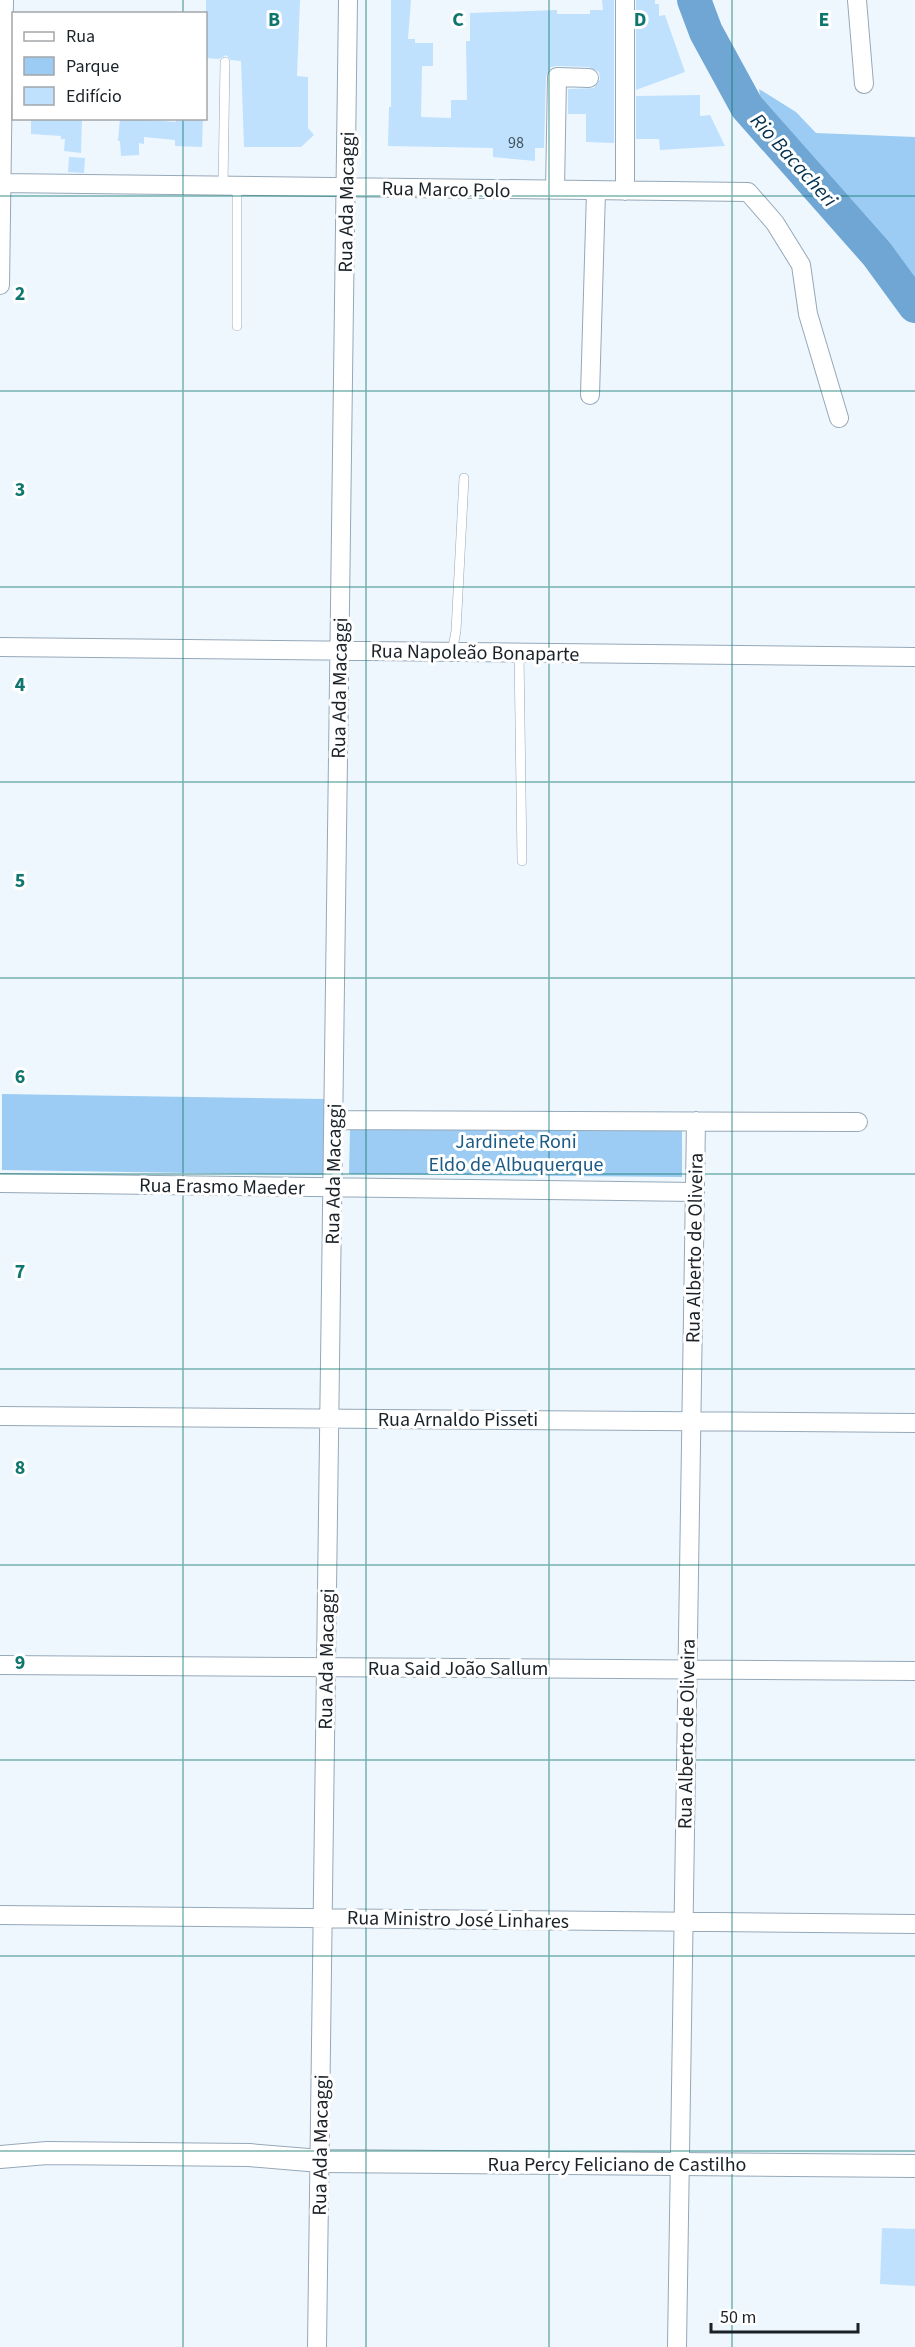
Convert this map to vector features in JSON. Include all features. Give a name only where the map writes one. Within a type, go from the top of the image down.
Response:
[{"type":"street","points":[[0,285],[4,0]]},
{"type":"street","name":"Rua Ada Macaggi","points":[[317,2347],[348,0]]},
{"type":"street","points":[[625,0],[625,191]]},
{"type":"street","points":[[857,0],[864,84]]},
{"type":"street","points":[[555,190],[557,77],[590,78]]},
{"type":"street","name":"Rua Marco Polo","points":[[1,183],[748,192],[775,223],[801,265],[808,314],[839,418]]},
{"type":"street","points":[[590,395],[596,190]]},
{"type":"street","name":"Rua Napoleão Bonaparte","points":[[0,647],[915,657]]},
{"type":"street","points":[[333,1120],[858,1122]]},
{"type":"street","name":"Rua Alberto de Oliveira","points":[[677,2347],[696,1121]]},
{"type":"street","name":"Rua Erasmo Maeder","points":[[0,1183],[695,1192]]},
{"type":"street","name":"Rua Arnaldo Pisseti","points":[[0,1416],[915,1423]]},
{"type":"street","name":"Rua Said João Sallum","points":[[0,1665],[915,1671]]},
{"type":"street","name":"Rua Ministro José Linhares","points":[[0,1915],[915,1924]]},
{"type":"street","name":"Rua Percy Feliciano de Castilho","points":[[0,2157],[47,2153],[249,2155],[320,2161],[915,2166]]},
{"type":"street","name":"Rua Percy Feliciano de Castilho","points":[[0,2162],[52,2169],[246,2170],[320,2161]]},
{"type":"lane","points":[[225,62],[237,326]]},
{"type":"lane","points":[[452,652],[456,631],[464,478]]},
{"type":"lane","points":[[519,652],[522,861]]},
{"type":"green space","points":[[759,89],[796,112],[816,133],[915,137],[915,306],[895,263],[763,116]]},
{"type":"green space","points":[[2,1094],[324,1099],[323,1175],[2,1170]]},
{"type":"green space","name":"Jardinete Roni Eldo de Albuquerque","points":[[350,1128],[682,1131],[682,1177],[349,1174]]},
{"type":"building","points":[[206,0],[300,0],[297,76],[308,77],[308,128],[314,135],[301,147],[244,147],[241,61],[231,60],[226,55],[219,59],[207,58]]},
{"type":"building","points":[[391,0],[411,0],[408,39],[415,39],[415,43],[433,43],[433,66],[422,66],[421,117],[451,118],[451,100],[467,100],[466,41],[470,41],[470,13],[557,10],[557,14],[590,14],[590,10],[603,10],[602,0],[614,0],[614,143],[586,142],[586,114],[568,114],[568,89],[594,88],[600,79],[599,72],[589,67],[557,66],[551,67],[546,76],[544,148],[535,148],[535,161],[493,157],[493,148],[388,146],[389,107],[391,107]]},
{"type":"building","points":[[636,0],[655,0],[655,4],[659,4],[659,16],[665,15],[685,72],[636,90]]},
{"type":"building","points":[[700,95],[700,116],[710,115],[725,146],[660,150],[659,139],[636,139],[636,96]]},
{"type":"building","points":[[31,120],[82,120],[81,153],[64,151],[65,139],[61,139],[61,136],[31,134]]},
{"type":"building","points":[[120,120],[176,122],[176,120],[203,120],[202,147],[175,146],[175,140],[144,137],[144,144],[139,143],[139,155],[121,156],[120,141],[118,141]]},
{"type":"building","points":[[69,157],[85,158],[84,173],[68,172]]},
{"type":"building","points":[[882,2228],[915,2229],[915,2286],[880,2284]]},
{"type":"waterway","name":"Rio Bacacheri","points":[[694,0],[706,32],[747,107],[877,254],[915,306]]}]
